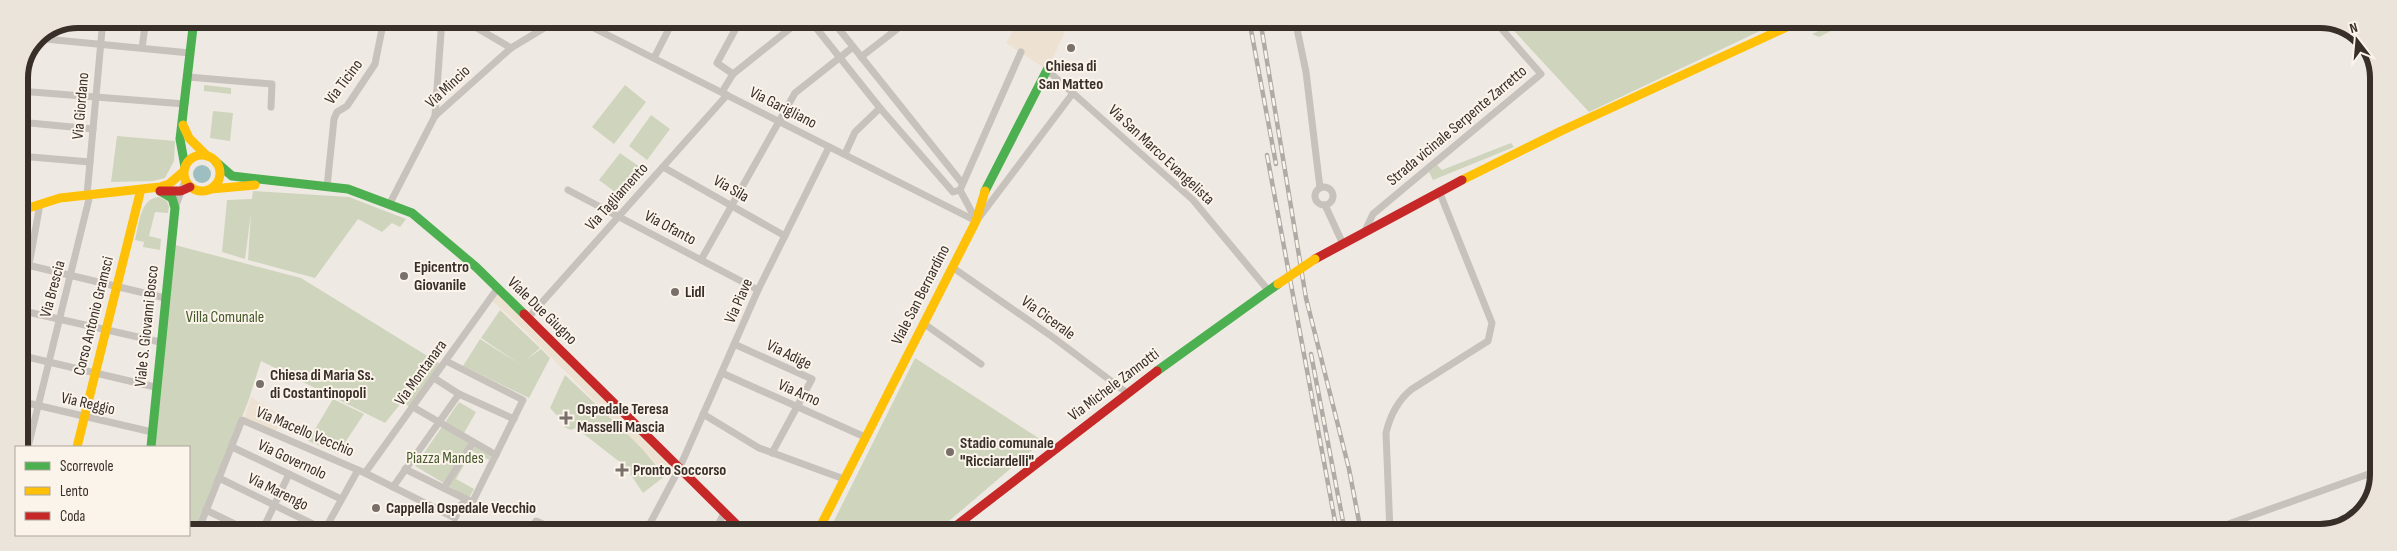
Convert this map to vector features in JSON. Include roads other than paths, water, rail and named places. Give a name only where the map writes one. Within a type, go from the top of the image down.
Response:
[{"type":"main road","points":[[186,177],[180,139],[193,28]]},
{"type":"main road","name":"Via Michele Zannotti","points":[[958,524],[1127,393],[1268,290],[1315,259],[1439,190],[1561,131],[1785,28]]},
{"type":"main road","name":"Viale San Bernardino","points":[[822,524],[976,221],[983,194],[1047,70]]},
{"type":"main road","name":"Viale Due Giugno","points":[[183,125],[189,138],[207,156],[232,176],[348,189],[412,213],[476,267],[735,524]]},
{"type":"main road","points":[[120,192],[181,191],[191,158],[207,156]]},
{"type":"main road","points":[[208,190],[213,187],[219,178],[219,167],[216,162]]},
{"type":"main road","points":[[28,208],[60,198],[120,192],[169,184],[186,177]]},
{"type":"main road","name":"Viale Due Giugno","points":[[186,177],[202,191],[228,186],[281,182]]},
{"type":"main road","points":[[160,191],[172,198],[175,208]]},
{"type":"main road","name":"Corso Antonio Gramsci","points":[[77,446],[140,192]]},
{"type":"main road","name":"Viale S. Giovanni Bosco","points":[[151,446],[155,387],[175,208]]},
{"type":"street","name":"Via Giordano","points":[[88,195],[102,28]]},
{"type":"street","points":[[142,48],[145,28]]},
{"type":"street","name":"Via Ticino","points":[[327,187],[334,119],[337,112],[347,106],[375,64],[382,28]]},
{"type":"street","points":[[434,116],[441,28]]},
{"type":"street","points":[[477,28],[511,48]]},
{"type":"street","name":"Via Mincio","points":[[390,205],[434,116],[511,48],[544,28]]},
{"type":"street","name":"Via Garigliano","points":[[594,28],[724,94],[778,119],[976,221]]},
{"type":"street","points":[[654,58],[669,28]]},
{"type":"street","points":[[736,28],[717,64],[733,74],[791,28]]},
{"type":"street","points":[[816,28],[880,108],[952,192],[961,187],[1021,52]]},
{"type":"street","points":[[838,28],[961,187],[976,221],[1073,93]]},
{"type":"street","points":[[861,57],[897,28]]},
{"type":"street","points":[[1297,28],[1306,72],[1320,188],[1315,195],[1316,200],[1325,205],[1342,244]]},
{"type":"street","name":"Strada vicinale Serpente Zarretto","points":[[1365,231],[1373,214],[1541,74],[1501,28]]},
{"type":"street","points":[[46,39],[190,53]]},
{"type":"street","points":[[701,260],[778,119],[795,92],[853,47]]},
{"type":"street","name":"Via San Marco Evangelista","points":[[1047,70],[1193,200],[1268,290]]},
{"type":"street","name":"Via Tagliamento","points":[[528,318],[663,167],[724,94],[733,74]]},
{"type":"street","points":[[188,77],[272,84],[271,108]]},
{"type":"street","points":[[28,92],[185,104]]},
{"type":"street","points":[[845,154],[855,132],[880,108]]},
{"type":"street","points":[[28,123],[93,129]]},
{"type":"street","name":"Via Piave","points":[[651,524],[704,414],[758,290],[829,146]]},
{"type":"street","points":[[28,157],[90,162]]},
{"type":"street","name":"Via Sila","points":[[663,167],[785,236]]},
{"type":"street","points":[[1320,188],[1329,189],[1332,194],[1331,202],[1325,205]]},
{"type":"street","name":"Via Ofanto","points":[[568,190],[758,290]]},
{"type":"street","points":[[1390,524],[1386,433],[1389,420],[1401,398],[1488,341],[1491,331],[1492,323],[1439,190]]},
{"type":"street","name":"Viale S. Giovanni Bosco","points":[[175,208],[181,191]]},
{"type":"street","name":"Via Brescia","points":[[28,446],[71,276],[88,195]]},
{"type":"street","points":[[28,268],[40,204]]},
{"type":"street","points":[[29,265],[165,298]]},
{"type":"street","name":"Via Cicerale","points":[[952,267],[1054,338],[1127,393]]},
{"type":"street","name":"Via Montanara","points":[[328,524],[341,498],[413,407],[497,289]]},
{"type":"street","points":[[28,312],[160,342]]},
{"type":"street","points":[[923,323],[981,364]]},
{"type":"street","name":"Via Adige","points":[[734,344],[812,379],[772,453]]},
{"type":"street","points":[[28,357],[155,387]]},
{"type":"street","points":[[405,469],[472,502],[523,400],[446,361]]},
{"type":"street","name":"Via Arno","points":[[722,372],[865,437]]},
{"type":"street","points":[[434,378],[459,394],[514,419]]},
{"type":"street","points":[[393,487],[459,394]]},
{"type":"street","name":"Via Reggio","points":[[28,403],[152,432]]},
{"type":"street","points":[[413,407],[496,455]]},
{"type":"street","points":[[704,414],[759,448],[844,479]]},
{"type":"street","name":"Via Macello Vecchio","points":[[232,447],[242,420],[362,471],[455,518],[462,504],[470,507],[472,502]]},
{"type":"street","points":[[444,488],[473,442]]},
{"type":"street","points":[[201,524],[232,447]]},
{"type":"street","name":"Via Governolo","points":[[232,447],[341,498]]},
{"type":"street","points":[[2228,524],[2370,473]]},
{"type":"street","points":[[266,524],[289,474]]},
{"type":"street","name":"Via Marengo","points":[[219,478],[312,524]]},
{"type":"street","points":[[206,510],[235,524]]},
{"type":"street","points":[[718,524],[724,513]]},
{"type":"water","points":[[202,165],[208,168],[211,174],[208,180],[202,183],[196,180],[193,174],[196,168]]},
{"type":"railway","points":[[1251,28],[1276,164]]},
{"type":"railway","points":[[1261,28],[1306,298],[1349,469],[1359,524]]},
{"type":"railway","points":[[1267,155],[1336,524]]},
{"type":"railway","points":[[1311,354],[1343,524]]},
{"type":"place","name":"Chiesa di San Matteo","points":[[1071,48]]},
{"type":"place","name":"Epicentro Giovanile","points":[[404,276]]},
{"type":"place","name":"Lidl","points":[[675,292]]},
{"type":"place","name":"Chiesa di Maria Ss. di Costantinopoli","points":[[260,384]]},
{"type":"place","name":"Ospedale Teresa Masselli Mascia","points":[[566,418]]},
{"type":"place","name":"Stadio comunale \"Ricciardelli\"","points":[[950,452]]},
{"type":"place","name":"Pronto Soccorso","points":[[622,470]]},
{"type":"place","name":"Cappella Ospedale Vecchio","points":[[376,508]]},
{"type":"park label","name":"Villa Comunale","points":[[225,317]]},
{"type":"park label","name":"Piazza Mandes","points":[[445,458]]}]
